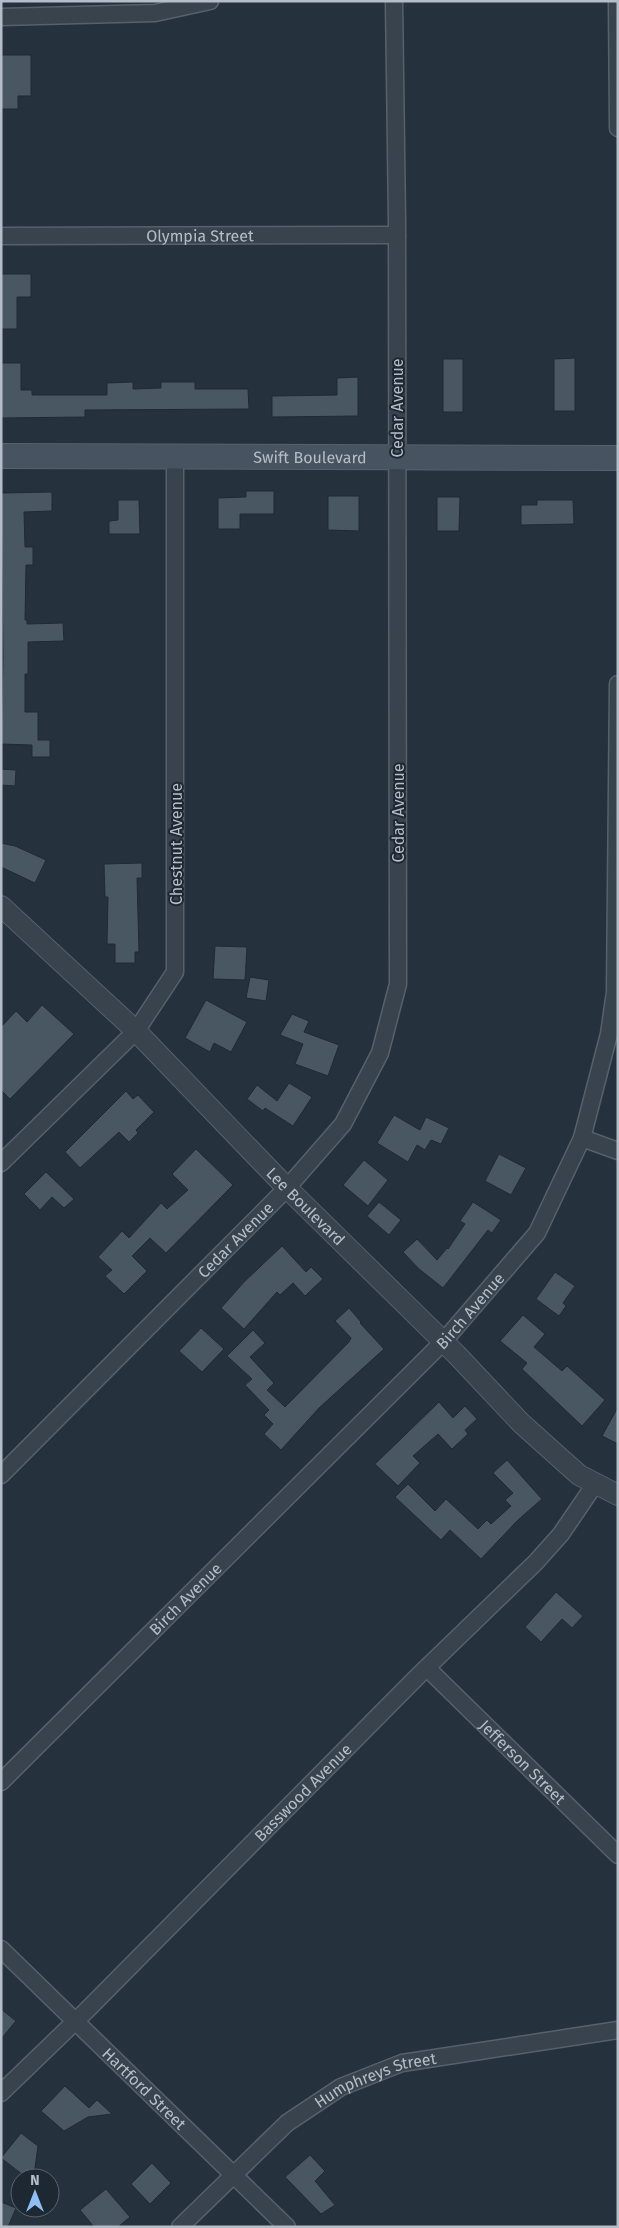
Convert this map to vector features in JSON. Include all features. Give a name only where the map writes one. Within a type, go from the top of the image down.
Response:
[{"type":"main road","name":"Swift Boulevard","points":[[1,456],[618,458]]},
{"type":"street","points":[[1,17],[155,13],[210,1]]},
{"type":"street","name":"Cedar Avenue","points":[[1,1475],[287,1188],[343,1124],[380,1053],[398,984],[397,235],[394,1]]},
{"type":"street","points":[[617,1],[618,128]]},
{"type":"street","name":"Olympia Street","points":[[1,236],[195,234],[397,235]]},
{"type":"street","name":"Chestnut Avenue","points":[[1,1163],[136,1031],[175,972],[175,456]]},
{"type":"street","name":"Birch Avenue","points":[[1,1782],[444,1342],[537,1232],[582,1138],[609,1034],[615,992],[618,684]]},
{"type":"street","name":"Lee Boulevard","points":[[1,906],[136,1031],[287,1188],[444,1342],[521,1423],[579,1475],[618,1496]]},
{"type":"street","points":[[582,1138],[618,1152]]},
{"type":"street","name":"Basswood Avenue","points":[[1,2093],[75,2023],[427,1668],[536,1562],[561,1534],[596,1484]]},
{"type":"street","name":"Jefferson Street","points":[[427,1668],[618,1855]]},
{"type":"street","name":"Hartford Street","points":[[1,1949],[287,2227]]},
{"type":"street","name":"Humphreys Street","points":[[180,2227],[287,2123],[333,2092],[402,2063],[618,2030]]},
{"type":"building","points":[[1,55],[31,55],[31,96],[18,96],[18,109],[1,109]]},
{"type":"building","points":[[1,274],[31,274],[31,297],[17,297],[17,329],[1,329]]},
{"type":"building","points":[[575,358],[575,411],[554,411],[554,359]]},
{"type":"building","points":[[443,359],[463,359],[463,412],[443,412]]},
{"type":"building","points":[[1,363],[21,363],[21,390],[32,390],[32,395],[107,395],[107,383],[133,382],[133,389],[161,388],[161,382],[195,382],[195,389],[248,389],[249,409],[85,410],[85,417],[1,418]]},
{"type":"building","points":[[358,377],[358,416],[272,417],[272,396],[337,395],[337,378]]},
{"type":"building","points":[[246,491],[274,491],[274,514],[240,514],[240,529],[218,529],[218,498],[246,497]]},
{"type":"building","points":[[52,492],[52,511],[24,512],[25,547],[33,547],[33,565],[26,565],[25,620],[27,620],[27,624],[63,623],[64,641],[28,642],[28,674],[25,674],[25,712],[38,712],[38,740],[50,740],[50,757],[32,757],[32,745],[1,744],[3,658],[1,493]]},
{"type":"building","points":[[328,496],[359,496],[359,531],[328,530]]},
{"type":"building","points":[[437,497],[460,497],[459,531],[437,531]]},
{"type":"building","points":[[118,500],[139,500],[140,534],[109,534],[109,521],[118,520]]},
{"type":"building","points":[[537,500],[573,500],[574,524],[521,525],[521,505],[537,505]]},
{"type":"building","points":[[1,769],[16,770],[15,786],[1,785]]},
{"type":"building","points":[[1,843],[15,846],[46,860],[35,883],[1,867]]},
{"type":"building","points":[[142,863],[142,878],[137,878],[139,952],[135,952],[135,963],[115,963],[115,944],[107,944],[108,897],[105,897],[104,864]]},
{"type":"building","points":[[215,946],[247,947],[245,980],[213,979]]},
{"type":"building","points":[[250,977],[269,980],[266,1001],[246,998]]},
{"type":"building","points":[[206,1000],[247,1022],[231,1052],[214,1043],[210,1052],[185,1038]]},
{"type":"building","points":[[42,1005],[74,1034],[10,1099],[1,1090],[1,1027],[16,1011],[27,1022]]},
{"type":"building","points":[[292,1014],[309,1021],[304,1032],[339,1045],[328,1076],[295,1064],[303,1044],[280,1035]]},
{"type":"building","points":[[289,1083],[312,1097],[293,1126],[265,1108],[263,1111],[247,1099],[257,1085],[277,1101]]},
{"type":"building","points":[[126,1091],[133,1099],[138,1095],[154,1112],[136,1130],[138,1133],[129,1142],[119,1132],[80,1168],[65,1152]]},
{"type":"building","points":[[394,1115],[420,1130],[426,1117],[449,1128],[441,1144],[431,1140],[425,1150],[417,1145],[408,1162],[377,1143]]},
{"type":"building","points":[[196,1149],[233,1185],[166,1253],[150,1238],[132,1256],[147,1271],[124,1294],[105,1276],[112,1270],[98,1257],[122,1231],[129,1238],[161,1203],[167,1209],[188,1190],[172,1174]]},
{"type":"building","points":[[499,1154],[526,1168],[511,1195],[485,1181]]},
{"type":"building","points":[[364,1160],[388,1180],[368,1206],[343,1185]]},
{"type":"building","points":[[46,1172],[74,1199],[64,1208],[52,1197],[40,1210],[24,1194]]},
{"type":"building","points":[[379,1202],[401,1220],[389,1235],[367,1216]]},
{"type":"building","points":[[473,1202],[501,1220],[492,1233],[488,1230],[443,1288],[419,1269],[403,1252],[417,1239],[437,1260],[448,1249],[465,1224],[460,1221]]},
{"type":"building","points":[[282,1246],[306,1272],[311,1267],[323,1279],[305,1296],[293,1283],[280,1295],[277,1292],[244,1329],[221,1308],[244,1282]]},
{"type":"building","points":[[555,1272],[575,1286],[563,1303],[566,1306],[559,1316],[536,1299]]},
{"type":"building","points":[[349,1308],[384,1349],[319,1408],[281,1450],[264,1434],[273,1424],[264,1415],[269,1410],[245,1385],[252,1379],[227,1356],[253,1330],[265,1343],[250,1357],[274,1383],[267,1390],[285,1407],[349,1342],[351,1338],[335,1321]]},
{"type":"building","points":[[523,1315],[545,1334],[534,1347],[562,1371],[567,1366],[605,1400],[582,1426],[522,1369],[527,1363],[500,1341]]},
{"type":"building","points":[[201,1328],[224,1349],[202,1372],[179,1351]]},
{"type":"building","points":[[439,1402],[453,1418],[465,1406],[477,1419],[465,1430],[468,1434],[452,1449],[438,1434],[413,1456],[420,1463],[398,1486],[375,1464]]},
{"type":"building","points":[[618,1407],[618,1444],[602,1436]]},
{"type":"building","points":[[507,1460],[542,1499],[518,1520],[481,1559],[450,1530],[441,1540],[395,1497],[408,1484],[435,1511],[446,1499],[478,1529],[487,1520],[491,1524],[511,1506],[505,1500],[513,1493],[493,1473]]},
{"type":"building","points":[[556,1592],[583,1616],[572,1628],[562,1619],[541,1642],[525,1627]]},
{"type":"building","points":[[1,2009],[16,2021],[1,2039]]},
{"type":"building","points":[[65,2086],[89,2108],[97,2100],[112,2114],[88,2117],[64,2131],[41,2111]]},
{"type":"building","points":[[21,2133],[38,2146],[35,2168],[14,2168],[1,2158]]},
{"type":"building","points":[[310,2155],[325,2171],[315,2181],[335,2205],[321,2214],[285,2177]]},
{"type":"building","points":[[152,2163],[171,2183],[150,2204],[131,2184]]},
{"type":"building","points":[[106,2189],[130,2217],[118,2227],[94,2227],[80,2210]]},
{"type":"building","points":[[1,2202],[10,2206],[10,2218],[12,2218],[8,2227],[1,2227]]}]
